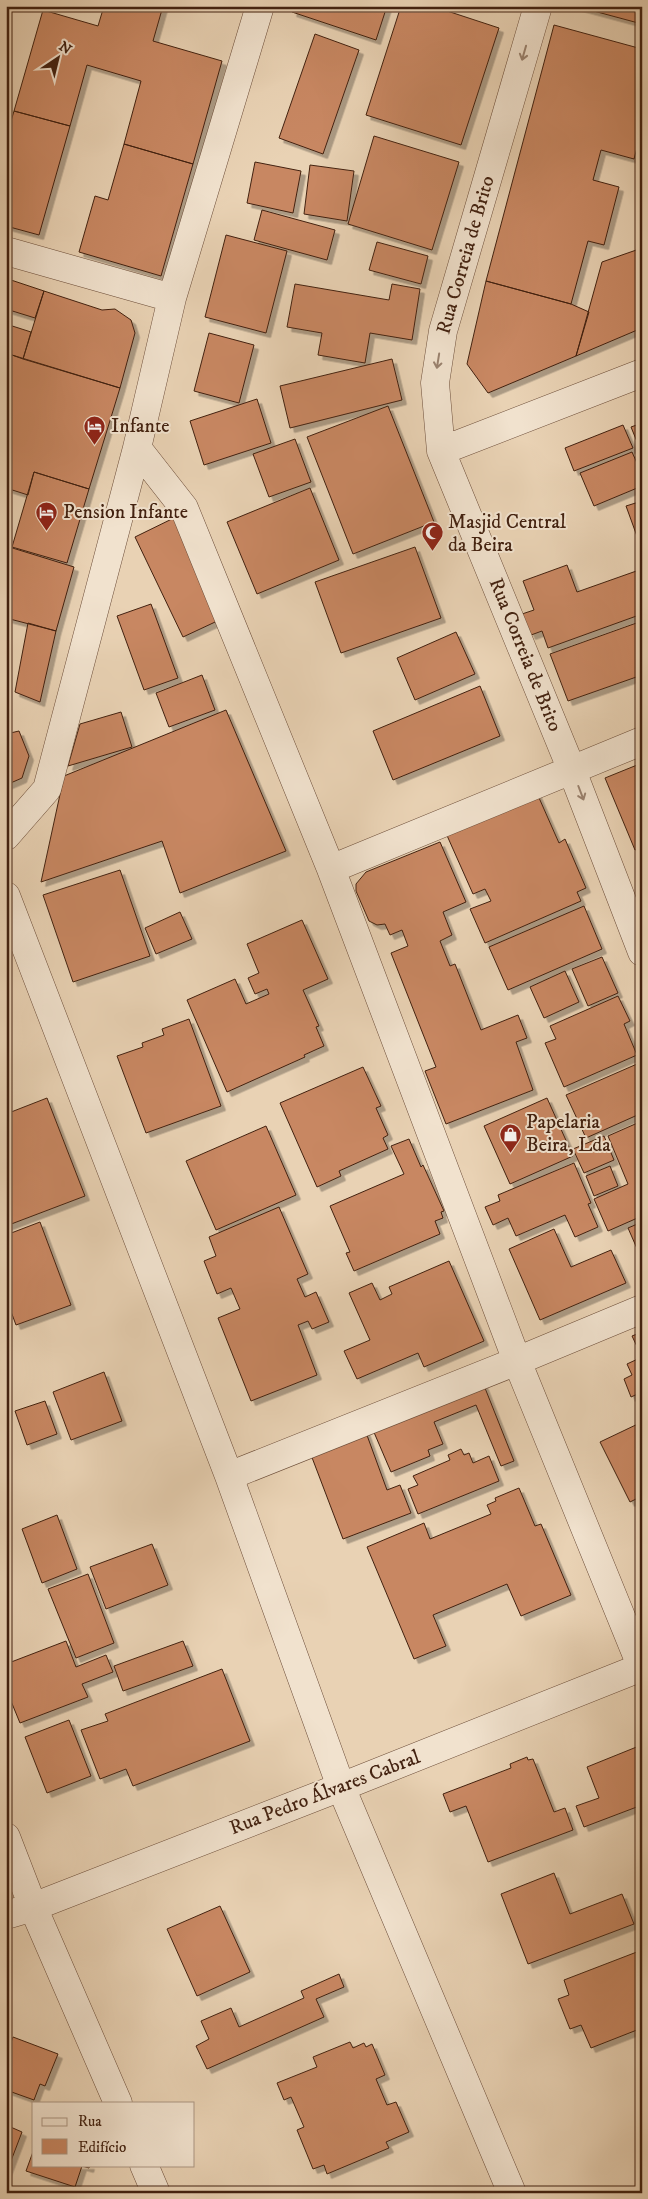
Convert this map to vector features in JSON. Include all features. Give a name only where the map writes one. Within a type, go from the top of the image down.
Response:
[{"type":"street","points":[[6,836],[47,789],[138,448],[172,298],[260,6]]},
{"type":"street","name":"Rua Correia de Brito","points":[[538,6],[443,331],[435,383],[441,451],[572,768],[642,952]]},
{"type":"street","points":[[6,251],[172,298]]},
{"type":"street","points":[[441,451],[642,373]]},
{"type":"street","points":[[138,448],[184,508],[331,869],[517,1361],[642,1668]]},
{"type":"street","points":[[331,869],[572,768],[642,741]]},
{"type":"street","points":[[6,896],[229,1476],[340,1787],[512,2193]]},
{"type":"street","points":[[229,1476],[642,1309]]},
{"type":"street","name":"Rua Pedro Álvares Cabral","points":[[6,1915],[33,1907],[642,1668]]},
{"type":"street","points":[[6,1837],[33,1907],[118,2102]]},
{"type":"street","points":[[144,2166],[156,2193]]},
{"type":"building","points":[[104,6],[163,6],[153,41],[222,61],[193,164],[124,144],[141,81],[87,65],[70,126],[14,111],[43,10],[98,26]]},
{"type":"building","points":[[294,6],[387,6],[376,40],[292,12]]},
{"type":"building","points":[[401,6],[432,6],[499,28],[461,145],[366,115]]},
{"type":"building","points":[[575,6],[642,6],[642,24]]},
{"type":"building","points":[[554,25],[642,49],[642,129],[634,159],[601,150],[593,180],[619,187],[604,245],[588,241],[571,304],[486,281]]},
{"type":"building","points":[[315,34],[359,50],[323,154],[279,138]]},
{"type":"building","points":[[14,111],[70,126],[39,235],[6,226],[6,138]]},
{"type":"building","points":[[374,136],[459,162],[432,250],[348,224]]},
{"type":"building","points":[[124,144],[193,164],[161,276],[79,252],[95,196],[108,200]]},
{"type":"building","points":[[255,162],[301,171],[293,213],[247,203]]},
{"type":"building","points":[[310,165],[354,171],[347,221],[304,214]]},
{"type":"building","points":[[262,210],[335,230],[327,260],[254,240]]},
{"type":"building","points":[[226,235],[287,251],[266,333],[205,317]]},
{"type":"building","points":[[377,242],[428,256],[421,284],[369,270]]},
{"type":"building","points":[[642,248],[642,328],[576,356],[602,262]]},
{"type":"building","points":[[11,280],[44,291],[35,318],[6,309],[6,295]]},
{"type":"building","points":[[486,281],[571,304],[589,312],[576,356],[488,393],[467,364]]},
{"type":"building","points":[[295,284],[389,300],[392,284],[420,289],[412,340],[370,333],[365,363],[318,355],[322,333],[287,327]]},
{"type":"building","points":[[44,291],[102,310],[115,309],[131,320],[135,333],[120,388],[23,359]]},
{"type":"building","points":[[6,324],[31,332],[23,359],[12,355],[6,372]]},
{"type":"building","points":[[209,333],[254,345],[239,403],[194,391]]},
{"type":"building","points":[[12,355],[120,388],[89,489],[34,472],[28,495],[6,488],[6,372]]},
{"type":"building","points":[[392,359],[402,400],[290,428],[280,386]]},
{"type":"building","points":[[257,399],[271,443],[204,465],[190,421]]},
{"type":"building","points":[[388,406],[434,522],[353,554],[307,437]]},
{"type":"building","points":[[642,423],[642,454],[631,427]]},
{"type":"building","points":[[623,425],[633,448],[574,471],[565,448]]},
{"type":"building","points":[[295,439],[311,482],[269,497],[253,454]]},
{"type":"building","points":[[632,452],[642,474],[642,486],[594,506],[580,473]]},
{"type":"building","points":[[34,472],[89,489],[67,563],[12,547]]},
{"type":"building","points":[[310,488],[339,560],[257,594],[227,522]]},
{"type":"building","points":[[642,501],[642,550],[626,506]]},
{"type":"building","points":[[180,515],[228,616],[183,637],[135,537]]},
{"type":"building","points":[[6,546],[74,567],[56,631],[6,618]]},
{"type":"building","points":[[415,547],[441,618],[341,653],[315,582]]},
{"type":"building","points":[[567,565],[577,592],[642,569],[642,614],[548,648],[542,631],[531,635],[522,614],[534,610],[523,581]]},
{"type":"building","points":[[151,604],[178,678],[144,690],[117,616]]},
{"type":"building","points":[[642,621],[642,675],[568,701],[550,654]]},
{"type":"building","points":[[28,623],[56,631],[40,702],[15,692]]},
{"type":"building","points":[[456,632],[475,674],[415,700],[397,658]]},
{"type":"building","points":[[202,675],[215,710],[169,727],[156,693]]},
{"type":"building","points":[[480,686],[500,736],[393,780],[373,731]]},
{"type":"building","points":[[226,710],[286,851],[180,893],[162,841],[41,882],[64,776]]},
{"type":"building","points":[[121,712],[132,747],[68,766],[80,724]]},
{"type":"building","points":[[19,731],[29,756],[22,778],[6,785],[6,734]]},
{"type":"building","points":[[642,763],[642,847],[635,850],[605,778]]},
{"type":"building","points":[[536,791],[559,843],[565,839],[586,888],[577,892],[581,901],[485,943],[470,909],[491,901],[485,889],[473,894],[445,831]]},
{"type":"building","points":[[440,842],[466,902],[443,912],[452,935],[440,941],[450,966],[455,964],[481,1030],[518,1015],[527,1038],[516,1042],[533,1090],[446,1124],[425,1071],[436,1067],[391,953],[408,946],[402,930],[390,935],[385,924],[377,925],[369,921],[356,891],[356,884],[366,872]]},
{"type":"building","points":[[120,870],[150,956],[73,982],[43,895]]},
{"type":"building","points":[[584,906],[602,949],[508,990],[489,947]]},
{"type":"building","points":[[180,912],[192,939],[156,954],[145,928]]},
{"type":"building","points":[[302,920],[328,979],[303,990],[319,1026],[316,1027],[324,1046],[304,1055],[305,1057],[227,1092],[187,1000],[235,979],[246,1004],[269,994],[267,989],[255,994],[248,978],[259,973],[247,944]]},
{"type":"building","points":[[602,957],[618,993],[588,1006],[572,969]]},
{"type":"building","points":[[565,971],[579,1002],[544,1018],[530,987]]},
{"type":"building","points":[[618,996],[630,1021],[624,1024],[637,1055],[564,1087],[545,1043],[556,1039],[550,1026]]},
{"type":"building","points":[[189,1019],[221,1106],[146,1133],[117,1056],[143,1047],[142,1043],[164,1035],[162,1029]]},
{"type":"building","points":[[637,1064],[642,1075],[642,1113],[586,1138],[566,1095]]},
{"type":"building","points":[[363,1067],[381,1106],[376,1108],[388,1135],[383,1138],[388,1149],[339,1171],[341,1176],[317,1187],[280,1103]]},
{"type":"building","points":[[47,1098],[85,1196],[6,1226],[6,1195],[10,1193],[6,1183],[6,1114]]},
{"type":"building","points":[[547,1098],[573,1156],[510,1184],[484,1126]]},
{"type":"building","points":[[642,1121],[642,1216],[608,1231],[594,1199],[628,1184],[608,1136]]},
{"type":"building","points":[[266,1126],[296,1195],[216,1230],[186,1161]]},
{"type":"building","points":[[604,1136],[614,1160],[584,1173],[573,1149]]},
{"type":"building","points":[[409,1139],[444,1211],[441,1212],[443,1218],[435,1221],[440,1234],[354,1271],[346,1253],[350,1252],[330,1206],[404,1174],[391,1146]]},
{"type":"building","points":[[574,1163],[591,1203],[588,1204],[598,1227],[575,1237],[565,1215],[516,1236],[508,1218],[493,1225],[485,1207],[500,1201],[498,1195]]},
{"type":"building","points":[[610,1166],[618,1186],[594,1196],[586,1176]]},
{"type":"building","points":[[279,1207],[308,1274],[297,1279],[305,1297],[316,1292],[329,1322],[312,1329],[308,1321],[298,1325],[317,1375],[251,1401],[218,1318],[240,1309],[231,1288],[217,1294],[204,1261],[216,1256],[209,1237]]},
{"type":"building","points":[[40,1222],[71,1305],[16,1325],[6,1298],[6,1235]]},
{"type":"building","points":[[642,1222],[642,1260],[628,1228]]},
{"type":"building","points":[[554,1229],[571,1267],[611,1250],[626,1283],[540,1320],[509,1249]]},
{"type":"building","points":[[449,1261],[484,1341],[424,1367],[418,1353],[357,1379],[344,1351],[370,1340],[349,1293],[372,1283],[380,1300],[392,1294],[389,1287]]},
{"type":"building","points":[[642,1332],[642,1357],[632,1336]]},
{"type":"building","points":[[642,1357],[642,1392],[631,1397],[624,1379],[632,1375],[627,1364]]},
{"type":"building","points":[[104,1372],[122,1421],[71,1440],[53,1392]]},
{"type":"building","points":[[483,1383],[514,1461],[501,1466],[476,1405],[434,1422],[443,1444],[428,1450],[430,1456],[391,1472],[370,1423]]},
{"type":"building","points":[[45,1401],[57,1434],[27,1445],[15,1411]]},
{"type":"building","points":[[642,1422],[642,1496],[630,1502],[600,1442]]},
{"type":"building","points":[[364,1427],[387,1490],[400,1485],[411,1513],[343,1539],[308,1447]]},
{"type":"building","points":[[461,1449],[464,1455],[469,1453],[473,1463],[489,1456],[499,1481],[418,1514],[408,1489],[418,1485],[413,1476],[450,1460],[448,1455]]},
{"type":"building","points":[[519,1488],[535,1526],[541,1524],[571,1595],[521,1616],[507,1584],[433,1615],[446,1646],[414,1659],[367,1547],[424,1523],[430,1539],[491,1514],[487,1505],[496,1501],[495,1498]]},
{"type":"building","points":[[57,1515],[77,1569],[42,1583],[22,1529]]},
{"type":"building","points":[[152,1544],[168,1585],[106,1609],[90,1567]]},
{"type":"building","points":[[88,1574],[114,1643],[76,1658],[48,1589]]},
{"type":"building","points":[[66,1641],[76,1667],[106,1655],[113,1672],[82,1684],[88,1697],[20,1723],[6,1689],[6,1664]]},
{"type":"building","points":[[183,1641],[193,1666],[123,1691],[114,1666]]},
{"type":"building","points":[[222,1669],[250,1741],[133,1786],[126,1769],[100,1779],[81,1730],[108,1721],[105,1714]]},
{"type":"building","points":[[69,1720],[91,1776],[47,1793],[25,1737]]},
{"type":"building","points":[[639,1746],[642,1753],[642,1805],[584,1827],[576,1806],[599,1798],[587,1767]]},
{"type":"building","points":[[527,1757],[528,1760],[533,1759],[554,1812],[565,1808],[573,1830],[488,1862],[466,1806],[450,1812],[443,1794],[511,1768],[510,1764]]},
{"type":"building","points":[[554,1873],[570,1914],[622,1894],[634,1924],[528,1964],[501,1894]]},
{"type":"building","points":[[220,1906],[250,1972],[197,1996],[167,1929]]},
{"type":"building","points":[[642,1950],[642,2028],[591,2048],[581,2025],[570,2029],[558,1999],[569,1995],[564,1980]]},
{"type":"building","points":[[339,1974],[344,1987],[316,1999],[324,2017],[207,2069],[196,2046],[209,2039],[201,2021],[231,2008],[239,2027],[304,1998],[301,1991]]},
{"type":"building","points":[[13,2037],[58,2054],[45,2086],[40,2084],[34,2100],[6,2090],[6,2055]]},
{"type":"building","points":[[350,2042],[353,2048],[364,2043],[366,2047],[372,2044],[385,2075],[376,2079],[387,2105],[396,2102],[409,2132],[386,2142],[389,2148],[327,2174],[324,2165],[313,2169],[297,2130],[304,2127],[291,2097],[284,2100],[277,2083],[317,2067],[313,2057]]},
{"type":"building","points":[[6,2125],[22,2132],[6,2174]]},
{"type":"building","points":[[32,2154],[32,2166],[82,2166],[75,2187],[26,2171]]},
{"type":"place","name":"Infante","points":[[95,445]]},
{"type":"place","name":"Pension Infante","points":[[47,531]]},
{"type":"place","name":"Masjid Central da Beira","points":[[432,552]]},
{"type":"place","name":"Papelaria Beira, Lda","points":[[510,1153]]}]
